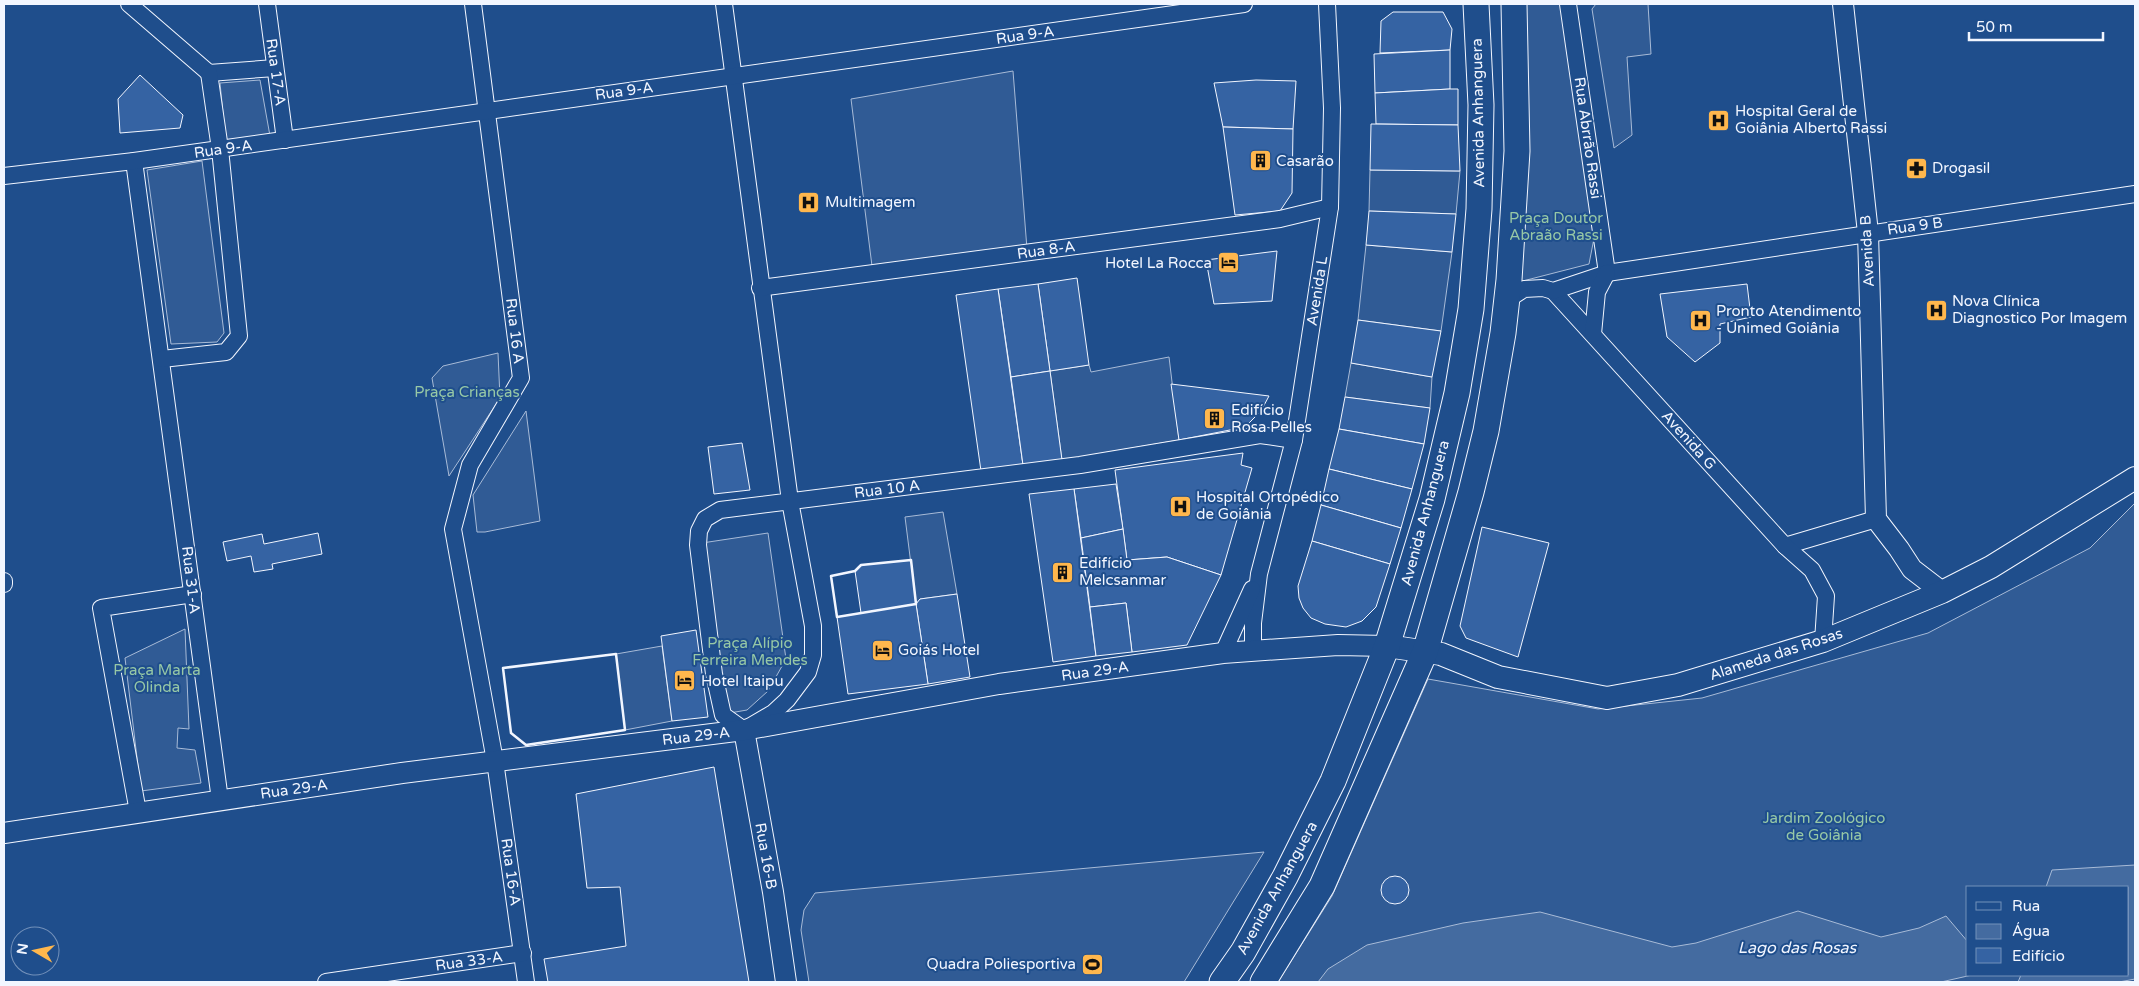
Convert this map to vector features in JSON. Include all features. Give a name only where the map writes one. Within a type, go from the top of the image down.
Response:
[{"type":"main road","name":"Avenida Anhanguera","points":[[1222,982],[1243,952],[1334,782],[1387,646],[1432,499],[1457,393],[1471,310],[1479,209],[1481,105],[1476,4]]},
{"type":"main road","points":[[1263,982],[1322,886],[1426,651],[1480,457],[1513,290],[1517,151],[1514,4]]},
{"type":"main road","name":"Alameda das Rosas","points":[[1387,646],[1441,654],[1498,677],[1607,698],[1678,685],[1823,641],[1942,592],[1990,567],[2135,478]]},
{"type":"street","points":[[129,4],[209,72],[220,149],[239,336],[226,352],[162,360]]},
{"type":"street","name":"Rua 17-A","points":[[266,4],[285,140]]},
{"type":"street","name":"Rua 16 A","points":[[473,4],[521,378],[470,465],[453,529],[495,761]]},
{"type":"street","points":[[724,4],[760,288],[790,501],[813,626],[814,655],[808,672],[786,700],[773,713],[744,730]]},
{"type":"street","name":"Rua 9-A","points":[[4,176],[134,161],[1244,4]]},
{"type":"street","name":"Avenida L","points":[[1253,651],[1253,623],[1259,574],[1294,440],[1330,207],[1332,108],[1327,4]]},
{"type":"street","name":"Rua Abrrão Rassi","points":[[1568,4],[1607,273]]},
{"type":"street","name":"Avenida B","points":[[1843,4],[1868,233],[1876,520]]},
{"type":"street","points":[[209,72],[275,68]]},
{"type":"street","name":"Rua 31-A","points":[[134,161],[220,800]]},
{"type":"street","name":"Rua 9 B","points":[[1553,291],[1607,273],[2135,194]]},
{"type":"street","name":"Rua 8-A","points":[[760,288],[1280,219],[1330,207]]},
{"type":"street","points":[[1593,334],[1597,292],[1607,273]]},
{"type":"street","points":[[1513,290],[1543,288],[1553,291]]},
{"type":"street","name":"Avenida G","points":[[1553,291],[1785,546],[1812,570],[1826,596],[1823,641]]},
{"type":"street","name":"Rua 10 A","points":[[744,730],[723,715],[714,674],[699,555],[699,531],[705,519],[720,510],[1080,465],[1260,435],[1294,440]]},
{"type":"street","points":[[1785,546],[1876,520],[1899,549],[1912,570],[1942,592]]},
{"type":"street","name":"Avenida L","points":[[1223,653],[1259,574]]},
{"type":"street","points":[[138,812],[102,608],[193,594]]},
{"type":"street","name":"Rua 29-A","points":[[4,833],[495,761],[744,730],[999,684],[1223,653],[1338,645],[1387,646]]},
{"type":"street","name":"Rua 16-B","points":[[744,730],[772,886],[786,982]]},
{"type":"street","name":"Rua 16-A","points":[[495,761],[526,982]]},
{"type":"street","name":"Rua 33-A","points":[[326,982],[523,953]]},
{"type":"shaded area","name":"Praça Doutor Abraão Rassi","points":[[1519,4],[1566,4],[1596,228],[1589,264],[1515,283]]},
{"type":"shaded area","points":[[1596,4],[1648,4],[1651,54],[1627,57],[1632,135],[1614,148],[1592,9]]},
{"type":"shaded area","points":[[1013,71],[1027,249],[872,266],[851,99]]},
{"type":"shaded area","points":[[260,80],[270,136],[226,143],[220,83]]},
{"type":"shaded area","points":[[202,161],[224,333],[217,342],[171,344],[147,170]]},
{"type":"shaded area","points":[[1370,170],[1460,171],[1456,214],[1369,211]]},
{"type":"shaded area","points":[[1366,245],[1452,252],[1441,331],[1358,320]]},
{"type":"shaded area","name":"Praça Crianças","points":[[498,353],[500,398],[449,476],[432,378],[443,366]]},
{"type":"shaded area","points":[[1169,357],[1179,440],[1062,460],[1050,371],[1089,365],[1091,372]]},
{"type":"shaded area","points":[[1351,363],[1432,377],[1430,408],[1345,397]]},
{"type":"shaded area","name":"Praça Crianças","points":[[526,411],[540,521],[477,532],[473,495]]},
{"type":"shaded area","name":"Jardim Zoológico de Goiânia","points":[[2135,503],[2135,982],[1278,982],[1332,896],[1428,679],[1598,709],[1702,698],[1928,633],[2090,548]]},
{"type":"shaded area","points":[[943,512],[957,594],[920,599],[916,604],[905,517]]},
{"type":"shaded area","name":"Praça Alípio Ferreira Mendes","points":[[768,533],[786,659],[768,691],[747,710],[724,714],[702,543]]},
{"type":"shaded area","name":"Praça Marta Olinda","points":[[185,629],[189,729],[178,728],[177,748],[195,750],[201,783],[141,791],[125,658]]},
{"type":"shaded area","points":[[662,646],[672,721],[625,730],[616,654]]},
{"type":"shaded area","points":[[1264,852],[1184,982],[809,982],[801,930],[804,910],[815,893]]},
{"type":"water","points":[[2135,865],[2135,979],[2119,982],[2018,982],[2021,976],[2129,976],[2129,886],[2046,886],[2052,870]]},
{"type":"water","name":"Lago das Rosas","points":[[1798,911],[1881,937],[1919,928],[1946,916],[1966,940],[1966,976],[1968,976],[1941,982],[1318,982],[1328,969],[1367,945],[1463,923],[1540,912],[1672,947],[1696,943]]},
{"type":"building","points":[[1393,12],[1443,12],[1452,29],[1450,50],[1380,53],[1381,21]]},
{"type":"building","points":[[1450,50],[1450,89],[1375,93],[1374,54]]},
{"type":"building","points":[[140,75],[183,115],[180,128],[120,133],[118,99]]},
{"type":"building","points":[[1256,80],[1296,81],[1293,129],[1223,127],[1214,83]]},
{"type":"building","points":[[1458,89],[1458,125],[1376,124],[1375,93]]},
{"type":"building","points":[[1371,124],[1458,125],[1460,171],[1370,170]]},
{"type":"building","name":"Casarão","points":[[1223,127],[1293,129],[1292,193],[1280,211],[1235,215]]},
{"type":"building","points":[[1369,211],[1456,214],[1452,252],[1366,245]]},
{"type":"building","points":[[1277,251],[1272,301],[1214,304],[1206,260]]},
{"type":"building","points":[[1077,278],[1089,365],[1050,371],[1038,284]]},
{"type":"building","points":[[1038,284],[1050,371],[1011,377],[998,289]]},
{"type":"building","name":"Pronto Atendimento - Unimed Goiânia","points":[[1747,284],[1751,317],[1720,324],[1720,343],[1695,362],[1667,337],[1660,294]]},
{"type":"building","points":[[998,289],[1023,465],[981,471],[956,295]]},
{"type":"building","points":[[1358,320],[1441,331],[1432,377],[1351,363]]},
{"type":"building","points":[[1050,371],[1062,460],[1023,465],[1011,377]]},
{"type":"building","name":"Edifício Rosa Pelles","points":[[1171,384],[1269,396],[1261,411],[1245,427],[1179,440]]},
{"type":"building","points":[[1345,397],[1430,408],[1424,444],[1339,429]]},
{"type":"building","points":[[1339,429],[1424,444],[1412,489],[1329,469]]},
{"type":"building","points":[[742,443],[750,490],[714,494],[708,447]]},
{"type":"building","name":"Hospital Ortopédico de Goiânia","points":[[1243,453],[1241,465],[1252,468],[1221,575],[1167,557],[1127,560],[1115,470]]},
{"type":"building","points":[[1329,469],[1412,489],[1401,528],[1321,505]]},
{"type":"building","points":[[1116,484],[1123,529],[1081,538],[1074,489]]},
{"type":"building","name":"Edifício Melcsanmar","points":[[1074,489],[1096,656],[1053,662],[1029,494]]},
{"type":"building","points":[[1321,505],[1401,528],[1390,564],[1312,541]]},
{"type":"building","points":[[1482,527],[1549,543],[1518,657],[1466,638],[1460,626]]},
{"type":"building","points":[[1123,529],[1127,560],[1167,557],[1221,575],[1187,645],[1132,652],[1126,603],[1090,607],[1081,538]]},
{"type":"building","points":[[318,533],[322,554],[272,564],[273,569],[254,572],[251,556],[227,561],[223,542],[262,534],[264,544]]},
{"type":"building","points":[[1312,541],[1390,564],[1376,607],[1362,621],[1346,627],[1325,624],[1311,618],[1303,608],[1299,598],[1298,586]]},
{"type":"building","points":[[911,560],[916,604],[861,613],[855,571],[861,565]]},
{"type":"building","points":[[957,594],[970,677],[928,684],[916,604],[920,599]]},
{"type":"building","points":[[1126,603],[1132,652],[1096,656],[1090,607]]},
{"type":"building","name":"Goiás Hotel","points":[[916,604],[928,684],[848,694],[837,617]]},
{"type":"building","name":"Hotel Itaipu","points":[[696,630],[708,717],[672,721],[661,636]]},
{"type":"building","points":[[714,767],[749,982],[548,982],[544,959],[626,946],[620,887],[587,888],[576,794]]},
{"type":"building","points":[[1395,876],[1405,880],[1409,890],[1405,900],[1395,904],[1385,900],[1381,890],[1385,880]]},
{"type":"wall","points":[[911,560],[916,604],[837,617],[831,576],[855,571],[861,565],[911,560]]},
{"type":"wall","points":[[616,654],[625,730],[526,745],[511,733],[503,668],[616,654]]},
{"type":"place","name":"Hospital Geral de Goiânia Alberto Rassi","points":[[1719,120]]},
{"type":"place","name":"Casarão","points":[[1260,161]]},
{"type":"place","name":"Drogasil","points":[[1916,168]]},
{"type":"place","name":"Multimagem","points":[[809,202]]},
{"type":"place","name":"Hotel La Rocca","points":[[1228,263]]},
{"type":"place","name":"Nova Clínica Diagnostico Por Imagem","points":[[1936,310]]},
{"type":"place","name":"Pronto Atendimento - Unimed Goiânia","points":[[1700,320]]},
{"type":"place","name":"Edifício Rosa Pelles","points":[[1215,419]]},
{"type":"place","name":"Hospital Ortopédico de Goiânia","points":[[1180,506]]},
{"type":"place","name":"Edifício Melcsanmar","points":[[1063,572]]},
{"type":"place","name":"Goiás Hotel","points":[[882,650]]},
{"type":"place","name":"Hotel Itaipu","points":[[685,681]]},
{"type":"place","name":"Quadra Poliesportiva","points":[[1092,964]]}]
